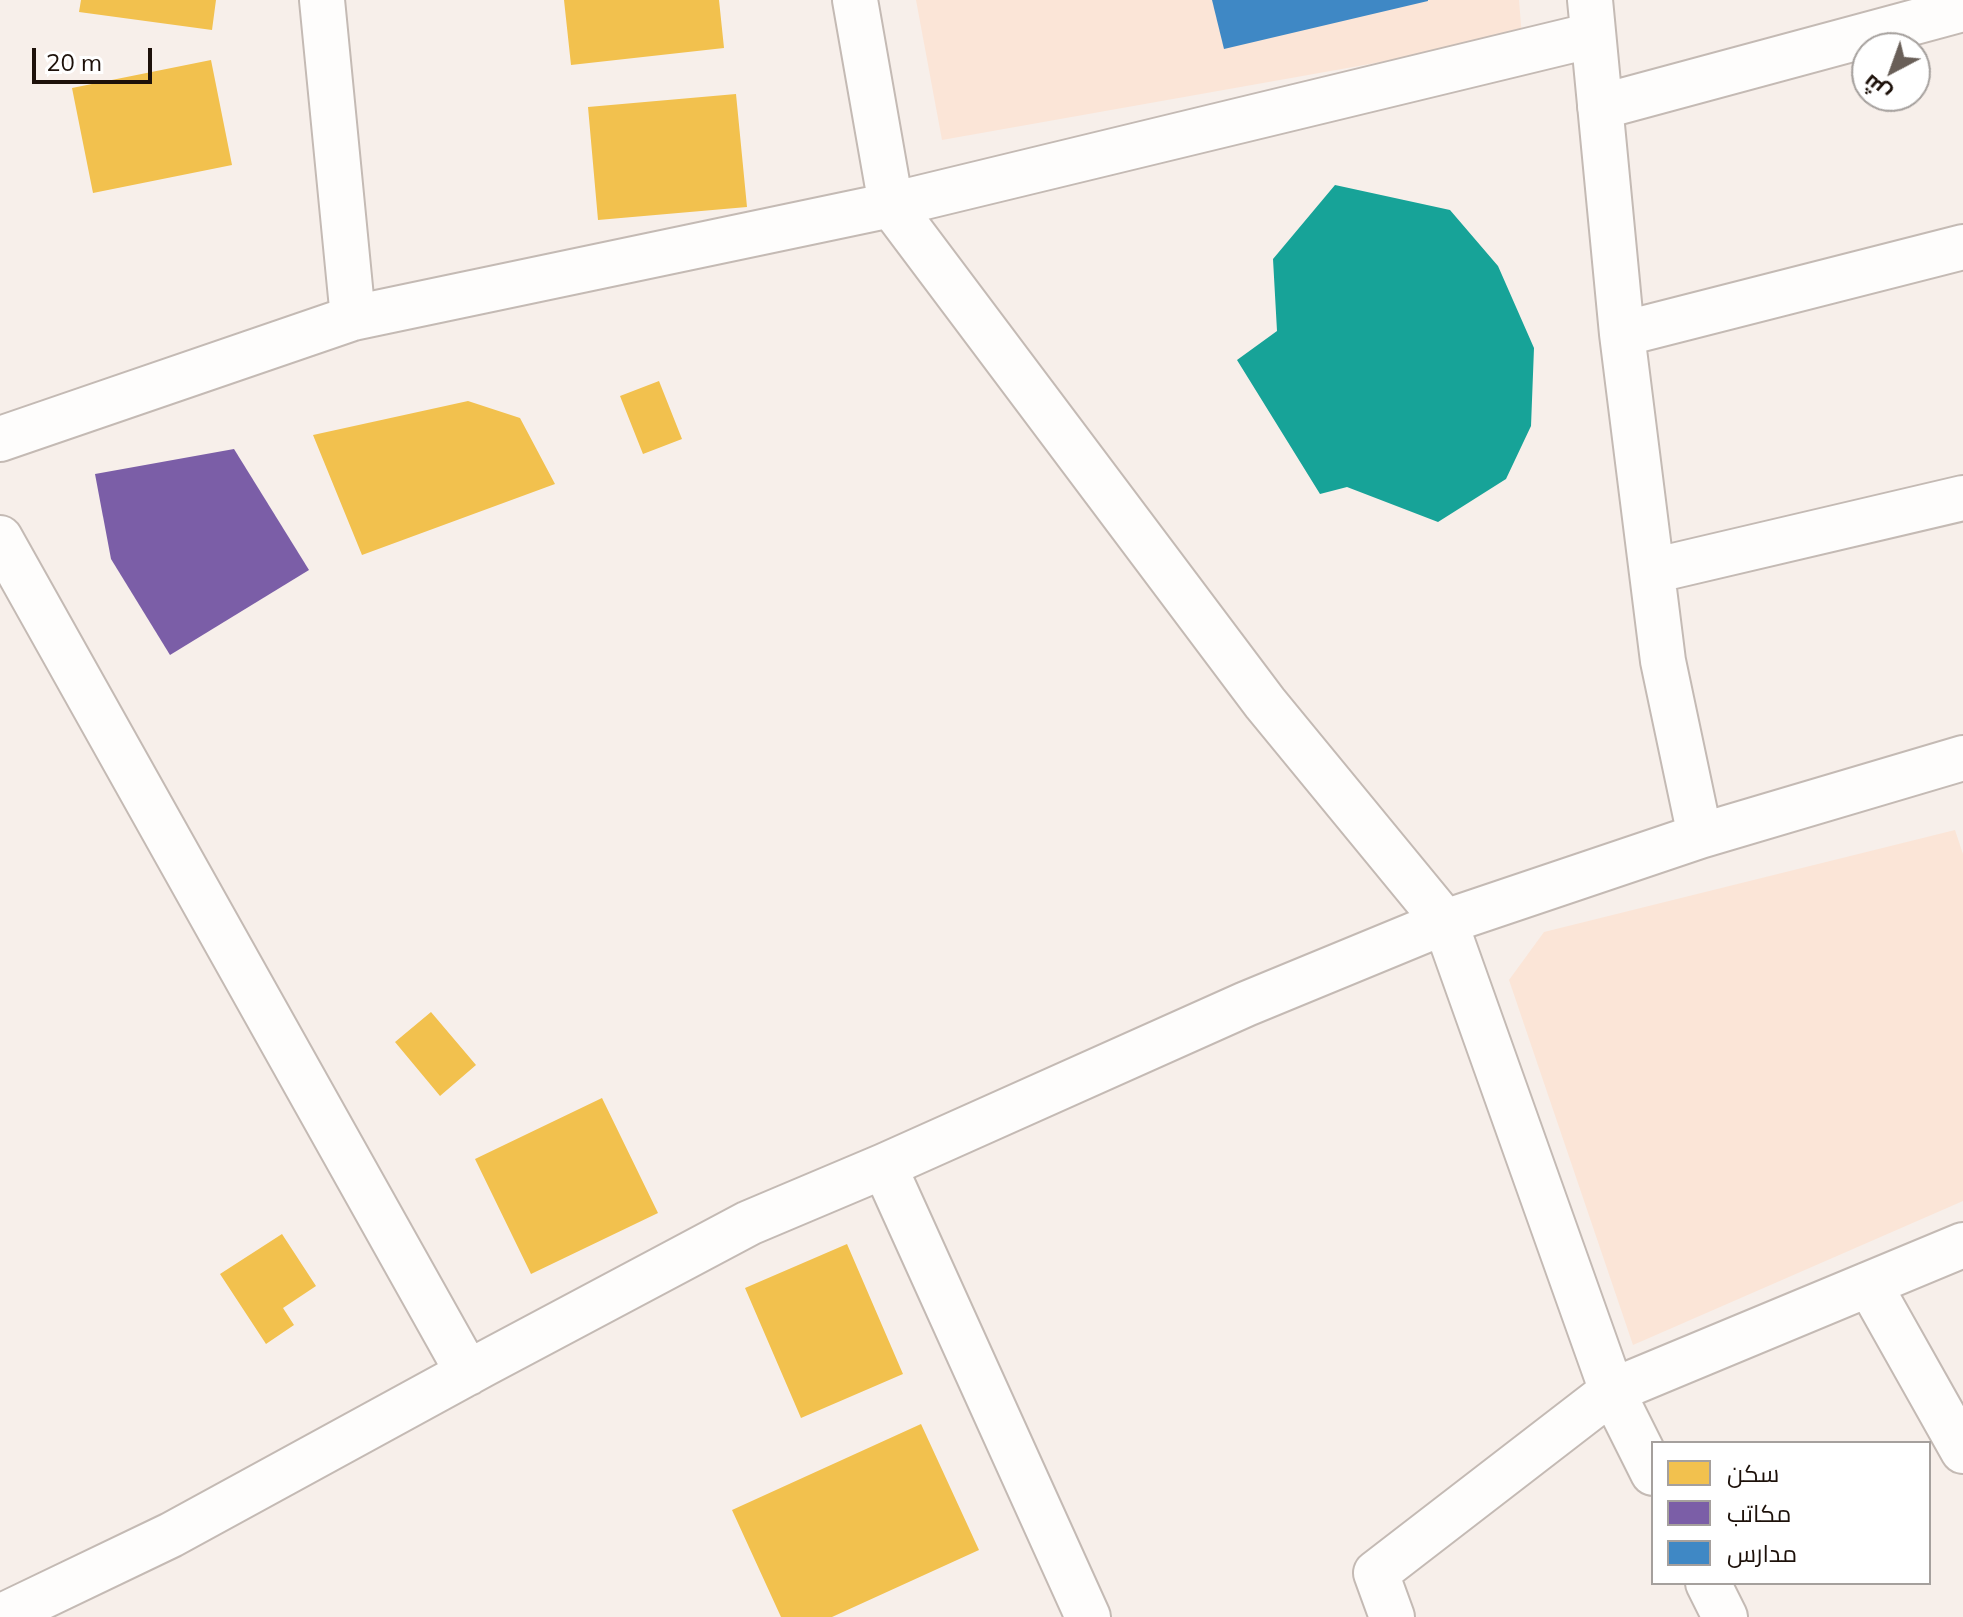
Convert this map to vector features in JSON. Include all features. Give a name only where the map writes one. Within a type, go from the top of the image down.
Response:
[{"type":"street","points":[[322,0],[353,318]]},
{"type":"street","points":[[855,0],[891,205],[1265,703],[1445,922],[1612,1391],[1651,1469]]},
{"type":"street","points":[[1600,107],[1963,9]]},
{"type":"street","points":[[0,439],[353,318],[891,205],[1591,17],[1622,334],[1663,661],[1700,836]]},
{"type":"street","points":[[1622,334],[1963,247]]},
{"type":"street","points":[[1652,571],[1963,498]]},
{"type":"street","points":[[0,538],[468,1373]]},
{"type":"street","points":[[0,1617],[171,1535],[749,1223],[1246,1004],[1445,922],[1700,836],[1963,758]]},
{"type":"street","points":[[884,1166],[1088,1617]]},
{"type":"street","points":[[1392,1617],[1376,1573],[1612,1391],[1963,1245]]},
{"type":"street","points":[[1869,1284],[1963,1451]]},
{"type":"street","points":[[1709,1585],[1725,1617]]},
{"type":"shaded area","points":[[916,0],[1519,0],[1522,37],[942,140]]},
{"type":"shaded area","points":[[1955,830],[1963,854],[1963,1201],[1633,1345],[1509,980],[1544,932]]},
{"type":"building: سكن","points":[[81,0],[216,0],[212,30],[79,12]]},
{"type":"building: سكن","points":[[564,0],[719,0],[724,48],[571,65]]},
{"type":"building: سكن","points":[[211,60],[232,165],[93,193],[72,88]]},
{"type":"building: سكن","points":[[736,94],[747,207],[598,220],[588,107]]},
{"type":"building: سكن","points":[[659,381],[682,439],[643,454],[620,396]]},
{"type":"building: سكن","points":[[468,401],[520,418],[555,484],[362,555],[313,435]]},
{"type":"building: سكن","points":[[431,1012],[476,1065],[440,1096],[395,1042]]},
{"type":"building: سكن","points":[[602,1098],[658,1213],[531,1274],[475,1159]]},
{"type":"building: سكن","points":[[282,1234],[316,1286],[283,1308],[294,1325],[266,1344],[220,1274]]},
{"type":"building: سكن","points":[[847,1244],[903,1374],[801,1418],[745,1288]]},
{"type":"building: سكن","points":[[921,1424],[979,1550],[832,1617],[781,1617],[732,1510]]},
{"type":"building: مكاتب","points":[[234,449],[309,570],[170,655],[111,559],[95,474]]},
{"type":"building: مدارس","points":[[1212,0],[1428,0],[1428,1],[1224,49]]},
{"type":"building: مرافق عامة","points":[[1335,185],[1450,210],[1498,266],[1534,348],[1531,426],[1506,479],[1438,522],[1347,487],[1320,494],[1237,360],[1277,331],[1273,259]]}]
